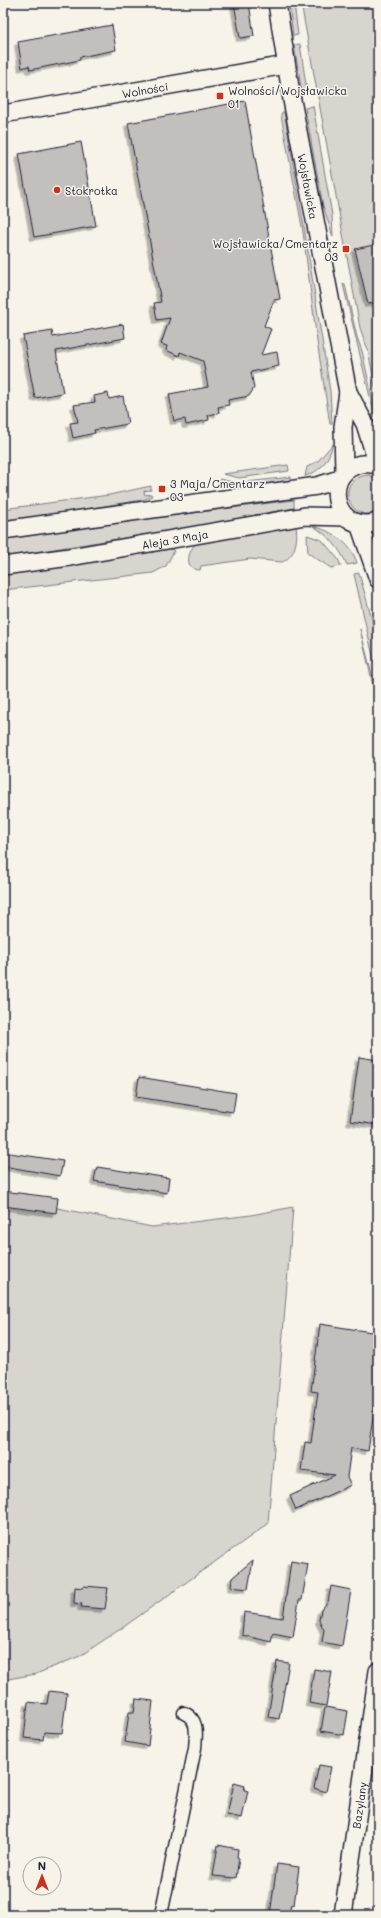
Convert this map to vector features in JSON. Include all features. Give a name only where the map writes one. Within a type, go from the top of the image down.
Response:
[{"type":"street","name":"Wojsławicka","points":[[277,3],[286,65],[348,392],[365,424],[378,465]]},
{"type":"street","name":"Wolności","points":[[3,114],[286,65]]},
{"type":"street","name":"Wojsławicka","points":[[348,392],[343,427],[342,476],[336,489],[336,500],[340,510],[352,521]]},
{"type":"street","points":[[3,530],[317,486],[342,476],[354,465],[366,463],[378,465]]},
{"type":"street","name":"Aleja 3 Maja","points":[[3,566],[70,557],[305,516],[352,521],[370,525],[378,522]]},
{"type":"street","points":[[352,521],[378,579]]},
{"type":"street","name":"Bazylany","points":[[343,1915],[378,1671]]},
{"type":"street","points":[[161,1915],[195,1748],[195,1722],[189,1715],[184,1713]]},
{"type":"shaded area","points":[[289,3],[294,3],[298,35],[293,36]]},
{"type":"shaded area","points":[[301,3],[378,3],[378,402],[368,350],[360,328]]},
{"type":"shaded area","points":[[300,44],[307,92],[302,92],[294,45]]},
{"type":"shaded area","points":[[313,106],[332,215],[333,237],[323,206],[305,108]]},
{"type":"shaded area","points":[[282,112],[284,112],[305,232],[330,391],[332,424],[330,424],[317,341],[303,232],[281,115]]},
{"type":"shaded area","points":[[343,284],[345,285],[357,337],[362,351],[376,415],[375,418]]},
{"type":"shaded area","points":[[333,444],[324,464],[316,471],[305,476],[307,467],[318,461]]},
{"type":"shaded area","points":[[288,465],[289,471],[239,478],[223,474]]},
{"type":"shaded area","points":[[369,475],[378,479],[378,510],[369,514],[360,513],[353,508],[349,500],[348,492],[350,484],[357,478]]},
{"type":"shaded area","points":[[291,477],[291,480],[266,484],[217,485],[220,479],[237,483]]},
{"type":"shaded area","points":[[151,486],[151,490],[144,491],[145,495],[151,494],[152,496],[142,500],[3,522],[3,509],[109,495]]},
{"type":"shaded area","points":[[294,500],[294,508],[181,529],[3,557],[3,537]]},
{"type":"shaded area","points":[[296,526],[297,536],[295,547],[290,556],[282,562],[250,559],[201,566],[200,570],[191,567],[189,563],[189,555],[196,543]]},
{"type":"shaded area","points":[[313,526],[327,531],[340,539],[350,549],[357,563],[347,565],[341,553],[333,543]]},
{"type":"shaded area","points":[[307,535],[322,540],[338,559],[341,566],[331,568],[308,553]]},
{"type":"shaded area","points":[[171,549],[174,551],[166,566],[153,573],[3,590],[3,574]]},
{"type":"shaded area","points":[[359,573],[378,641],[378,678],[354,574]]},
{"type":"shaded area","points":[[360,629],[378,697],[378,707]]},
{"type":"shaded area","points":[[3,1197],[152,1227],[251,1215],[293,1207],[268,1524],[125,1626],[80,1656],[36,1674],[3,1680]]},
{"type":"building","points":[[234,3],[249,3],[254,36],[240,38]]},
{"type":"building","points":[[112,25],[116,50],[80,57],[80,60],[30,70],[29,66],[22,68],[18,42]]},
{"type":"building","points":[[245,101],[280,299],[274,300],[264,326],[271,329],[261,355],[277,352],[279,366],[251,372],[254,388],[249,396],[228,400],[229,405],[218,407],[219,413],[208,415],[209,420],[186,425],[185,419],[174,421],[169,394],[208,387],[203,361],[180,352],[179,356],[166,350],[167,346],[161,344],[170,318],[157,320],[154,303],[161,302],[128,123]]},
{"type":"building","name":"Stokrotka","points":[[81,142],[96,226],[34,237],[19,154]]},
{"type":"building","points":[[378,244],[378,302],[368,304],[355,249]]},
{"type":"building","points":[[123,324],[125,338],[56,351],[63,393],[35,398],[23,336],[52,331],[53,337]]},
{"type":"building","points":[[108,393],[109,399],[123,396],[128,424],[94,430],[95,433],[73,438],[70,423],[78,422],[74,405],[95,402],[94,396]]},
{"type":"building","points":[[359,1057],[378,1060],[378,1125],[350,1121]]},
{"type":"building","points":[[139,1077],[236,1093],[233,1112],[136,1097]]},
{"type":"building","points":[[3,1152],[63,1161],[60,1176],[3,1166]]},
{"type":"building","points":[[97,1167],[169,1178],[167,1193],[94,1181]]},
{"type":"building","points":[[3,1191],[58,1198],[56,1213],[3,1206]]},
{"type":"building","points":[[320,1324],[378,1333],[378,1404],[375,1404],[368,1451],[351,1448],[347,1477],[351,1485],[296,1510],[290,1496],[335,1475],[301,1471],[305,1442],[311,1443],[318,1392],[311,1391]]},
{"type":"building","points":[[253,1560],[248,1589],[231,1587],[232,1578]]},
{"type":"building","points":[[291,1561],[308,1564],[302,1600],[299,1600],[293,1637],[273,1633],[271,1642],[242,1635],[244,1612],[283,1618]]},
{"type":"building","points":[[84,1586],[108,1588],[105,1609],[81,1607],[82,1604],[74,1603],[75,1587],[83,1588]]},
{"type":"building","points":[[331,1586],[351,1590],[342,1646],[322,1642],[324,1630],[319,1620],[321,1610],[328,1602]]},
{"type":"building","points":[[277,1661],[289,1663],[279,1719],[268,1717]]},
{"type":"building","points":[[314,1669],[332,1672],[326,1706],[309,1703]]},
{"type":"building","points":[[49,1691],[67,1693],[62,1733],[44,1732],[43,1740],[24,1738],[28,1702],[47,1704]]},
{"type":"building","points":[[136,1699],[153,1701],[148,1746],[125,1742],[129,1712],[134,1712]]},
{"type":"building","points":[[325,1707],[348,1711],[344,1735],[321,1731]]},
{"type":"building","points":[[319,1765],[331,1767],[326,1792],[314,1788]]},
{"type":"building","points":[[234,1783],[245,1786],[244,1790],[248,1791],[242,1818],[227,1815]]},
{"type":"building","points":[[218,1845],[238,1849],[237,1857],[239,1858],[236,1878],[213,1876]]},
{"type":"building","points":[[277,1864],[299,1867],[294,1905],[291,1904],[289,1915],[270,1915]]},
{"type":"place","name":"Wolności/Wojsławicka 01","points":[[220,96]]},
{"type":"place","name":"Stokrotka","points":[[57,190]]},
{"type":"place","name":"Wojsławicka/Cmentarz 03","points":[[346,249]]},
{"type":"place","name":"3 Maja/Cmentarz 03","points":[[162,489]]}]
